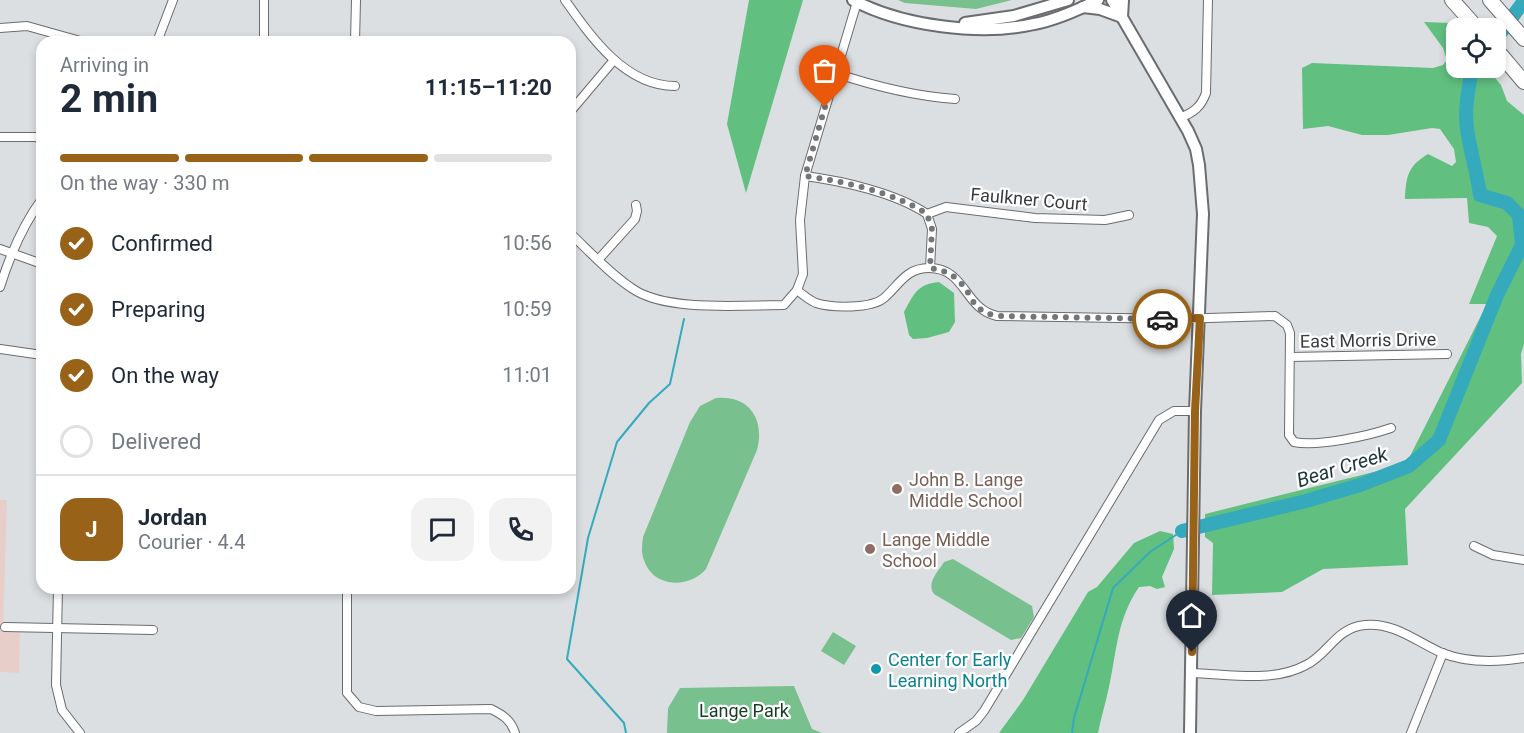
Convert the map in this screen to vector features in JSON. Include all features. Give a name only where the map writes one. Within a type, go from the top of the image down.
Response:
[{"type":"highway","points":[[1444,0],[1467,18]]},
{"type":"highway","points":[[1452,0],[1468,18]]},
{"type":"highway","points":[[1491,1],[1524,39]]},
{"type":"highway","points":[[1506,62],[1524,82]]},
{"type":"street","points":[[159,36],[173,0]]},
{"type":"street","points":[[264,0],[264,36]]},
{"type":"street","points":[[355,36],[356,0]]},
{"type":"street","points":[[565,0],[583,26],[614,60],[645,81],[660,86],[675,86]]},
{"type":"street","points":[[944,25],[1014,16],[1068,0]]},
{"type":"street","points":[[576,239],[633,290],[655,300],[691,304],[784,305],[796,290],[803,274],[800,220],[805,176],[855,1],[913,21],[963,28],[1011,28],[1058,18],[1098,0]]},
{"type":"street","points":[[1112,0],[1196,149],[1203,190],[1195,411],[1190,733]]},
{"type":"street","points":[[1122,17],[1123,0]]},
{"type":"street","points":[[1180,118],[1195,111],[1203,102],[1206,93],[1208,0]]},
{"type":"street","points":[[1083,7],[1100,9],[1122,17]]},
{"type":"street","points":[[0,28],[27,26],[63,36]]},
{"type":"street","points":[[576,105],[614,60]]},
{"type":"street","points":[[835,73],[879,87],[955,99]]},
{"type":"street","points":[[0,137],[36,137]]},
{"type":"street","points":[[805,176],[835,180],[912,204],[927,214],[932,229],[930,268]]},
{"type":"street","points":[[598,260],[635,219],[636,205]]},
{"type":"street","points":[[0,287],[11,253],[28,217],[36,207]]},
{"type":"street","name":"Faulkner Court","points":[[927,214],[946,207],[1035,218],[1105,220],[1128,215]]},
{"type":"street","points":[[0,249],[36,262]]},
{"type":"street","points":[[796,290],[810,300],[825,305],[871,304],[885,297],[904,275],[930,268],[943,270],[953,276],[961,282],[978,308],[987,314],[997,316],[1200,318],[1275,316],[1287,325],[1290,333],[1289,435],[1294,442],[1304,445],[1377,433],[1391,428]]},
{"type":"street","points":[[0,349],[36,354]]},
{"type":"street","name":"East Morris Drive","points":[[1290,357],[1447,354]]},
{"type":"street","points":[[960,733],[976,721],[984,711],[1159,420],[1174,411],[1195,411]]},
{"type":"street","points":[[1474,546],[1493,555],[1524,560]]},
{"type":"street","points":[[58,594],[56,685],[62,710],[80,733]]},
{"type":"street","points":[[347,594],[347,693],[359,707],[376,711],[491,709],[505,716],[513,725],[515,733]]},
{"type":"street","points":[[1192,673],[1277,675],[1293,671],[1308,664],[1337,636],[1365,625],[1382,625],[1400,631],[1443,653],[1486,661],[1524,658]]},
{"type":"street","points":[[5,627],[153,630]]},
{"type":"street","points":[[1411,733],[1443,653]]},
{"type":"shaded area","points":[[0,500],[7,500],[3,631],[20,632],[19,673],[0,672]]},
{"type":"green space","points":[[749,0],[803,0],[746,193],[727,124]]},
{"type":"green space","points":[[898,0],[1012,0],[976,9],[905,3]]},
{"type":"green space","points":[[1424,22],[1446,23],[1446,57],[1443,48]]},
{"type":"green space","points":[[1446,61],[1446,78],[1495,78],[1501,85],[1507,101],[1524,115],[1522,383],[1405,509],[1408,565],[1323,569],[1282,592],[1212,595],[1213,543],[1205,537],[1205,514],[1406,464],[1487,304],[1469,304],[1497,236],[1488,227],[1469,223],[1467,198],[1405,199],[1409,172],[1421,158],[1428,154],[1452,166],[1456,162],[1454,149],[1440,129],[1432,128],[1388,135],[1362,135],[1328,126],[1303,129],[1302,68],[1312,63],[1433,68],[1443,65]]},
{"type":"green space","points":[[939,282],[954,293],[955,322],[949,332],[913,339],[909,335],[904,312],[917,291],[926,285]]},
{"type":"green space","points":[[716,398],[738,401],[752,412],[759,429],[757,450],[706,569],[699,576],[690,580],[672,582],[663,580],[655,576],[644,560],[643,537],[690,422],[700,406]]},
{"type":"green space","points":[[1160,531],[1173,534],[1174,549],[1162,577],[1165,587],[1157,589],[1150,586],[1139,587],[1126,611],[1098,733],[999,733],[1023,700],[1088,592],[1097,587],[1134,543]]},
{"type":"green space","points":[[953,559],[1032,606],[1034,617],[1021,638],[1011,640],[934,594],[931,586],[934,578],[944,562]]},
{"type":"green space","points":[[833,632],[856,646],[844,665],[821,651]]},
{"type":"green space","name":"Lange Park","points":[[794,686],[812,729],[822,733],[667,733],[668,708],[680,688]]},
{"type":"waterway","name":"Bear Creek","points":[[1506,25],[1524,1]]},
{"type":"waterway","name":"Bear Creek","points":[[1182,531],[1306,501],[1360,485],[1409,466],[1439,440],[1497,295],[1522,245],[1519,215],[1507,203],[1480,195],[1466,121],[1470,78]]},
{"type":"waterway","name":"Bear Creek","points":[[1520,225],[1524,223]]},
{"type":"waterway","points":[[626,733],[624,723],[567,659],[588,538],[617,442],[649,403],[670,384],[684,319]]},
{"type":"waterway","name":"Bear Creek","points":[[1072,733],[1074,718],[1113,588],[1150,552],[1182,531]]},
{"type":"way so far","points":[[825,107],[805,176],[835,180],[912,204],[927,214],[932,229],[930,268],[943,270],[961,282],[971,300],[987,314],[1162,319]]},
{"type":"place","name":"John B. Lange Middle School","points":[[897,489]]},
{"type":"place","name":"Lange Middle School","points":[[870,549]]},
{"type":"place","name":"Center for Early Learning North","points":[[876,669]]},
{"type":"route","points":[[1162,319],[1200,318],[1195,411],[1192,652]]}]
